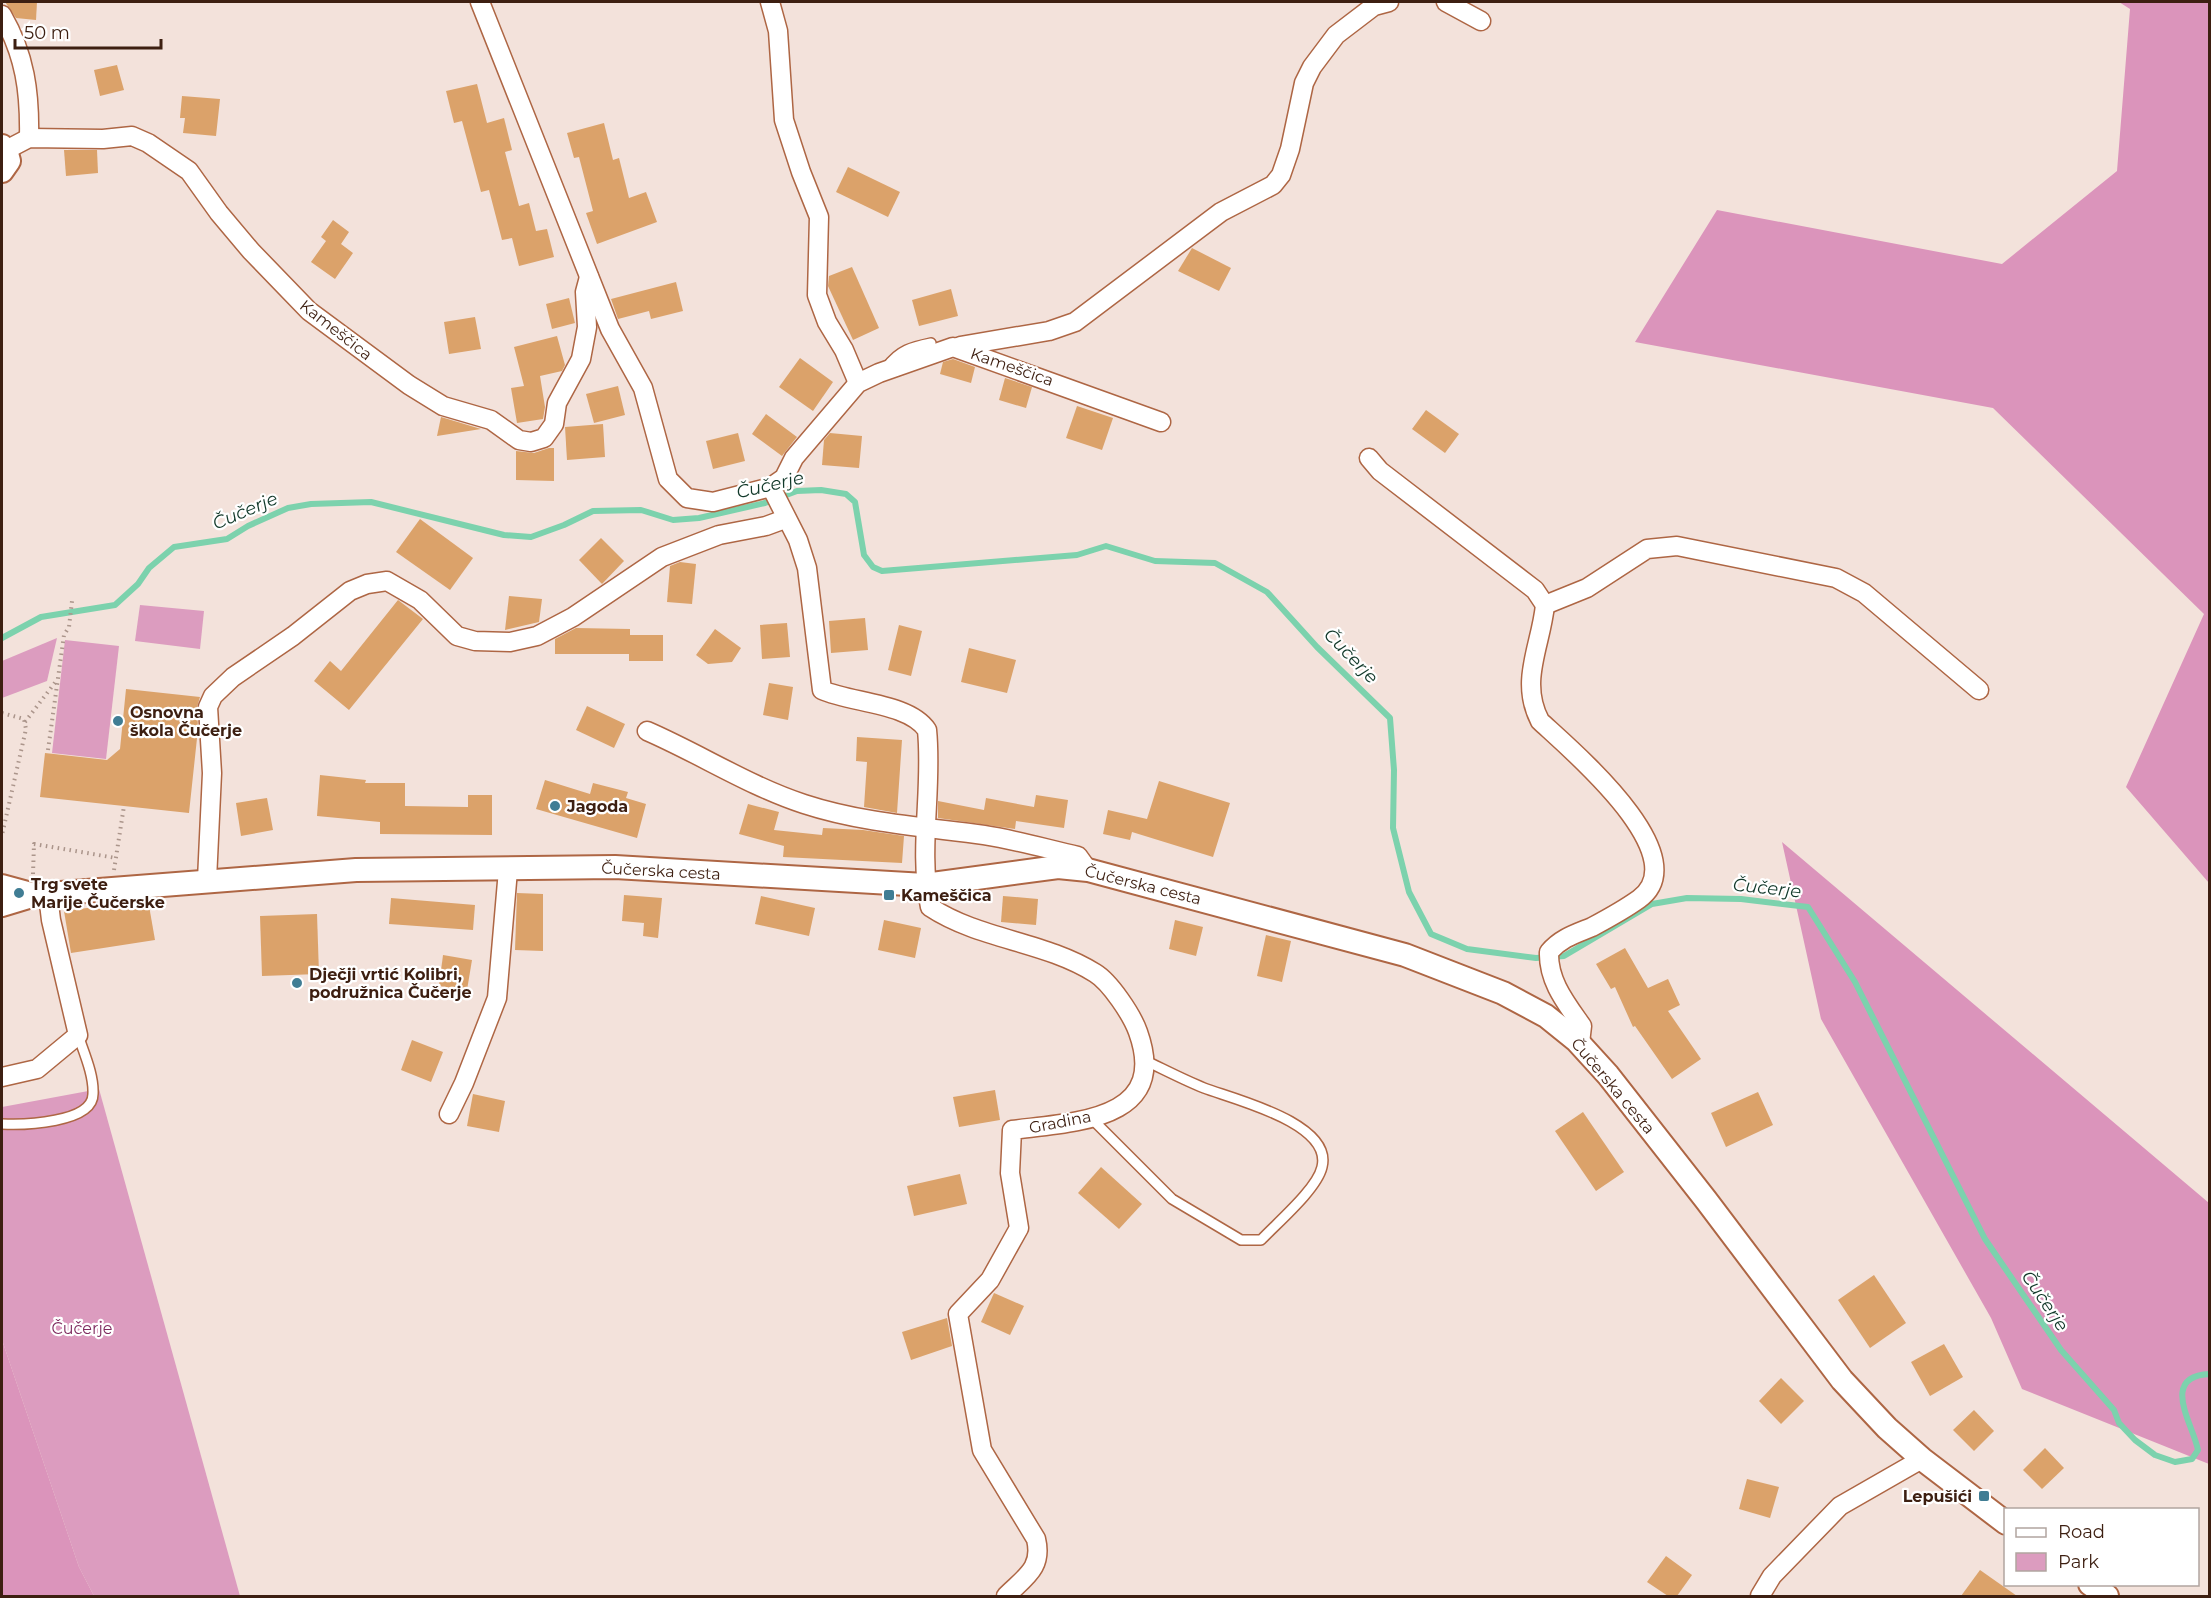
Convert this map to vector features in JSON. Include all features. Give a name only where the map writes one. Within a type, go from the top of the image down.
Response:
[{"type":"street","name":"Kameščica","points":[[480,2],[610,329],[643,388],[668,479],[687,498],[713,502],[777,501],[784,478],[794,458],[858,383],[884,371],[953,347],[1161,422]]},
{"type":"street","points":[[770,2],[778,31],[784,120],[819,217],[817,295],[827,322],[844,350],[858,383]]},
{"type":"street","points":[[953,347],[997,341],[1075,322],[1221,212],[1274,185],[1281,175],[1290,149],[1304,83],[1312,67],[1336,35],[1374,6],[1389,2]]},
{"type":"street","points":[[1446,2],[1481,21]]},
{"type":"street","points":[[2,15],[17,42],[22,58],[30,114],[29,138]]},
{"type":"street","name":"Kameščica","points":[[3,156],[29,138],[103,140],[132,136],[162,151],[189,171],[231,228],[309,311],[410,385],[443,406],[491,420],[519,440],[531,442],[544,438],[554,424],[557,403],[581,359],[587,327],[585,292],[589,277]]},
{"type":"street","points":[[1369,458],[1380,471],[1535,590],[1545,605],[1531,674],[1532,705],[1540,721],[1627,808],[1646,837],[1654,869],[1651,885],[1641,897],[1594,926],[1562,939],[1549,952],[1548,969],[1557,988],[1582,1026],[1580,1043]]},
{"type":"street","points":[[777,501],[798,540],[807,567],[822,690],[841,698],[888,707],[912,716],[927,730],[925,885],[930,907],[951,921],[1064,956],[1098,974],[1134,1021],[1146,1061]]},
{"type":"street","points":[[207,880],[212,773],[208,707],[213,696],[233,676],[293,636],[351,591],[387,581],[420,600],[457,636],[476,640],[510,642],[537,636],[573,616],[662,557],[719,535],[766,526],[777,501]]},
{"type":"street","points":[[1545,605],[1587,588],[1647,549],[1677,546],[1836,578],[1864,593],[1979,690]]},
{"type":"street","points":[[647,731],[690,749],[779,795],[852,816],[988,836],[1078,856],[1088,870]]},
{"type":"street","name":"Čučerska cesta","points":[[38,889],[356,870],[615,867],[925,885],[1058,867],[1088,870],[1406,955],[1503,993],[1546,1016],[1580,1043],[1706,1200],[1842,1380],[1887,1428],[1922,1459],[2004,1521]]},
{"type":"street","points":[[449,1114],[464,1083],[497,998],[508,870]]},
{"type":"street","points":[[2,886],[38,889]]},
{"type":"street","points":[[2,906],[38,889]]},
{"type":"street","points":[[2,1077],[37,1069],[78,1035],[51,920],[38,889]]},
{"type":"street","name":"Gradina","points":[[1006,1596],[1037,1563],[1040,1552],[1036,1539],[982,1450],[958,1314],[990,1280],[1019,1228],[1010,1173],[1012,1130],[1113,1111],[1132,1097],[1142,1086],[1146,1061]]},
{"type":"street","points":[[1760,1596],[1772,1576],[1840,1506],[1922,1459]]},
{"type":"street","points":[[2093,1586],[2107,1596]]},
{"type":"lane","points":[[884,371],[894,357],[907,349],[931,343]]},
{"type":"lane","points":[[2,1124],[31,1124],[77,1115],[90,1106],[93,1095],[87,1060],[78,1035]]},
{"type":"lane","points":[[1090,1116],[1172,1199],[1241,1240],[1261,1240],[1318,1179],[1323,1165],[1319,1146],[1298,1127],[1264,1107],[1204,1088],[1146,1061]]},
{"type":"path","points":[[48,750],[64,635],[69,627],[72,601]]},
{"type":"path","points":[[25,722],[58,680]]},
{"type":"path","points":[[2,713],[24,719],[26,729],[2,835]]},
{"type":"path","points":[[38,889],[34,844],[116,860],[124,806]]},
{"type":"green space","points":[[140,605],[204,611],[200,649],[135,641]]},
{"type":"green space","points":[[57,638],[47,681],[2,698],[2,661]]},
{"type":"green space","points":[[65,640],[119,646],[106,759],[52,753]]},
{"type":"green space","name":"Čučerje","points":[[99,1089],[240,1596],[94,1596],[79,1567],[2,1340],[2,1107]]},
{"type":"shaded area","points":[[2119,2],[2209,2],[2209,883],[2126,787],[2204,614],[1993,408],[1635,342],[1717,210],[2002,264],[2117,171],[2130,9]]},
{"type":"shaded area","points":[[1782,842],[2209,1203],[2209,1464],[2022,1389],[1991,1318],[1821,1019]]},
{"type":"shaded area","points":[[2,1340],[79,1567],[94,1596],[2,1596]]},
{"type":"building","points":[[5,2],[37,2],[36,20],[16,18]]},
{"type":"building","points":[[117,65],[124,90],[100,96],[94,70]]},
{"type":"building","points":[[477,84],[487,123],[504,118],[512,150],[505,152],[519,206],[529,203],[536,231],[547,229],[554,257],[519,266],[512,238],[502,240],[489,190],[481,192],[462,121],[454,123],[446,91]]},
{"type":"building","points":[[182,96],[220,99],[216,136],[183,133],[185,118],[180,118]]},
{"type":"building","points":[[604,123],[613,160],[619,158],[629,198],[646,192],[657,222],[597,244],[586,213],[593,211],[579,157],[574,158],[567,133]]},
{"type":"building","points":[[64,150],[97,150],[98,173],[66,176]]},
{"type":"building","points":[[848,167],[900,192],[888,217],[836,192]]},
{"type":"building","points":[[333,220],[349,232],[341,244],[353,253],[335,279],[311,262],[326,241],[321,237]]},
{"type":"building","points":[[1192,248],[1231,268],[1219,291],[1178,271]]},
{"type":"building","points":[[852,267],[879,328],[853,340],[828,286],[829,276]]},
{"type":"building","points":[[676,282],[683,311],[651,319],[649,311],[618,319],[611,299]]},
{"type":"building","points":[[951,289],[958,316],[919,326],[912,300]]},
{"type":"building","points":[[569,298],[575,323],[552,329],[546,304]]},
{"type":"building","points":[[475,317],[481,349],[449,354],[444,322]]},
{"type":"building","points":[[557,336],[565,365],[562,371],[540,376],[545,407],[543,419],[517,423],[511,388],[524,386],[514,347]]},
{"type":"building","points":[[800,358],[833,382],[813,411],[779,387]]},
{"type":"building","points":[[953,359],[975,367],[971,383],[940,374],[943,362]]},
{"type":"building","points":[[1005,378],[1032,387],[1026,408],[999,400]]},
{"type":"building","points":[[618,386],[625,415],[594,423],[586,394]]},
{"type":"building","points":[[1077,406],[1113,418],[1102,450],[1066,438]]},
{"type":"building","points":[[1426,410],[1459,434],[1445,453],[1412,429]]},
{"type":"building","points":[[766,414],[797,437],[782,456],[752,434]]},
{"type":"building","points":[[441,417],[481,429],[437,436]]},
{"type":"building","points":[[603,424],[605,457],[567,460],[565,427]]},
{"type":"building","points":[[738,433],[745,461],[713,469],[706,441]]},
{"type":"building","points":[[830,433],[862,436],[859,468],[822,465],[824,440]]},
{"type":"building","points":[[554,448],[554,481],[516,480],[516,451],[534,453]]},
{"type":"building","points":[[420,519],[473,558],[450,590],[396,552]]},
{"type":"building","points":[[601,538],[624,561],[602,584],[579,560]]},
{"type":"building","points":[[680,562],[696,564],[692,604],[667,602],[670,566]]},
{"type":"building","points":[[509,596],[542,599],[539,622],[505,630]]},
{"type":"building","points":[[398,600],[423,619],[349,710],[314,681],[330,661],[341,671]]},
{"type":"building","points":[[865,618],[868,650],[831,653],[829,621]]},
{"type":"building","points":[[787,623],[790,657],[762,659],[760,625]]},
{"type":"building","points":[[899,625],[922,631],[911,676],[888,670]]},
{"type":"building","points":[[576,628],[630,629],[630,635],[663,635],[663,661],[629,661],[629,654],[555,654],[555,639]]},
{"type":"building","points":[[715,629],[741,648],[732,662],[708,664],[696,655]]},
{"type":"building","points":[[969,648],[1016,660],[1007,693],[961,682]]},
{"type":"building","points":[[769,683],[793,687],[788,720],[763,715]]},
{"type":"building","points":[[126,689],[200,697],[197,707],[198,729],[189,813],[40,797],[45,753],[107,760],[120,749]]},
{"type":"building","points":[[587,706],[625,724],[614,748],[576,730]]},
{"type":"building","points":[[857,737],[902,740],[897,813],[864,807],[867,762],[856,761]]},
{"type":"building","points":[[320,775],[366,780],[365,783],[405,783],[405,806],[468,807],[468,795],[492,795],[492,835],[380,834],[380,822],[317,816]]},
{"type":"building","points":[[545,780],[590,794],[593,783],[628,792],[626,798],[646,804],[637,838],[536,809]]},
{"type":"building","points":[[1159,781],[1230,803],[1213,857],[1132,832],[1130,840],[1103,834],[1108,810],[1147,819]]},
{"type":"building","points":[[1036,795],[1068,800],[1064,828],[1016,821],[1015,829],[938,818],[938,801],[984,810],[986,798],[1034,807]]},
{"type":"building","points":[[267,798],[273,830],[241,836],[236,803]]},
{"type":"building","points":[[748,804],[779,812],[774,830],[822,835],[823,828],[863,830],[904,836],[902,863],[783,857],[784,846],[739,834]]},
{"type":"building","points":[[517,893],[543,894],[543,951],[515,950]]},
{"type":"building","points":[[624,895],[662,898],[658,938],[643,936],[644,923],[622,921]]},
{"type":"building","points":[[761,896],[815,908],[809,936],[755,924]]},
{"type":"building","points":[[1003,896],[1038,899],[1036,925],[1001,922]]},
{"type":"building","points":[[391,898],[475,905],[473,930],[389,924]]},
{"type":"building","points":[[148,900],[155,940],[71,953],[64,911]]},
{"type":"building","points":[[317,914],[319,974],[262,976],[260,916]]},
{"type":"building","points":[[884,920],[921,928],[915,958],[878,950]]},
{"type":"building","points":[[1175,920],[1203,927],[1196,956],[1169,949]]},
{"type":"building","points":[[1266,935],[1291,941],[1282,982],[1257,976]]},
{"type":"building","points":[[1625,948],[1648,988],[1668,979],[1680,1005],[1668,1011],[1701,1059],[1672,1079],[1635,1026],[1633,1027],[1615,987],[1611,989],[1596,964]]},
{"type":"building","points":[[443,955],[472,960],[467,990],[439,986]]},
{"type":"building","points":[[412,1040],[443,1052],[431,1082],[401,1070]]},
{"type":"building","points":[[995,1090],[1000,1120],[959,1127],[953,1097]]},
{"type":"building","points":[[1758,1092],[1773,1125],[1726,1147],[1711,1113]]},
{"type":"building","points":[[473,1094],[505,1101],[499,1132],[467,1126]]},
{"type":"building","points":[[1583,1112],[1624,1172],[1596,1191],[1555,1131]]},
{"type":"building","points":[[1101,1167],[1142,1204],[1119,1229],[1078,1193]]},
{"type":"building","points":[[960,1174],[967,1204],[914,1216],[907,1186]]},
{"type":"building","points":[[1874,1275],[1906,1323],[1870,1348],[1838,1300]]},
{"type":"building","points":[[994,1293],[1024,1306],[1010,1335],[981,1322]]},
{"type":"building","points":[[947,1318],[952,1346],[911,1360],[902,1332]]},
{"type":"building","points":[[1944,1344],[1963,1377],[1930,1396],[1911,1362]]},
{"type":"building","points":[[1781,1378],[1804,1401],[1781,1424],[1759,1401]]},
{"type":"building","points":[[1974,1410],[1994,1431],[1974,1451],[1953,1430]]},
{"type":"building","points":[[2045,1448],[2064,1468],[2042,1489],[2023,1470]]},
{"type":"building","points":[[1747,1479],[1779,1487],[1770,1518],[1739,1509]]},
{"type":"building","points":[[1666,1556],[1692,1575],[1677,1596],[1668,1596],[1647,1582]]},
{"type":"building","points":[[1980,1570],[2017,1596],[1961,1596]]},
{"type":"waterway","name":"Čučerje","points":[[2,638],[41,617],[115,605],[138,584],[149,568],[174,547],[227,539],[248,526],[288,508],[311,504],[371,502],[504,535],[531,537],[593,511],[641,510],[673,520],[699,518],[765,503],[797,491],[821,490],[846,494],[855,502],[864,555],[873,567],[882,571],[1077,555],[1106,546],[1155,561],[1215,563],[1267,592],[1317,647],[1390,718],[1394,770],[1393,828],[1409,892],[1431,934],[1467,949],[1536,958],[1564,956],[1652,904],[1687,898],[1741,899],[1808,907],[1855,982],[1985,1239],[2061,1350],[2114,1410],[2119,1423],[2135,1440],[2155,1455],[2175,1462],[2192,1459],[2198,1450],[2186,1415],[2182,1392],[2186,1383],[2195,1377],[2210,1374]]},
{"type":"place","name":"Osnovna škola Čučerje","points":[[118,721]]},
{"type":"place","name":"Jagoda","points":[[555,806]]},
{"type":"place","name":"Trg svete Marije Čučerske","points":[[19,893]]},
{"type":"place","name":"Kameščica","points":[[889,895]]},
{"type":"place","name":"Dječji vrtić Kolibri, podružnica Čučerje","points":[[297,983]]},
{"type":"place","name":"Lepušići","points":[[1984,1496]]}]
